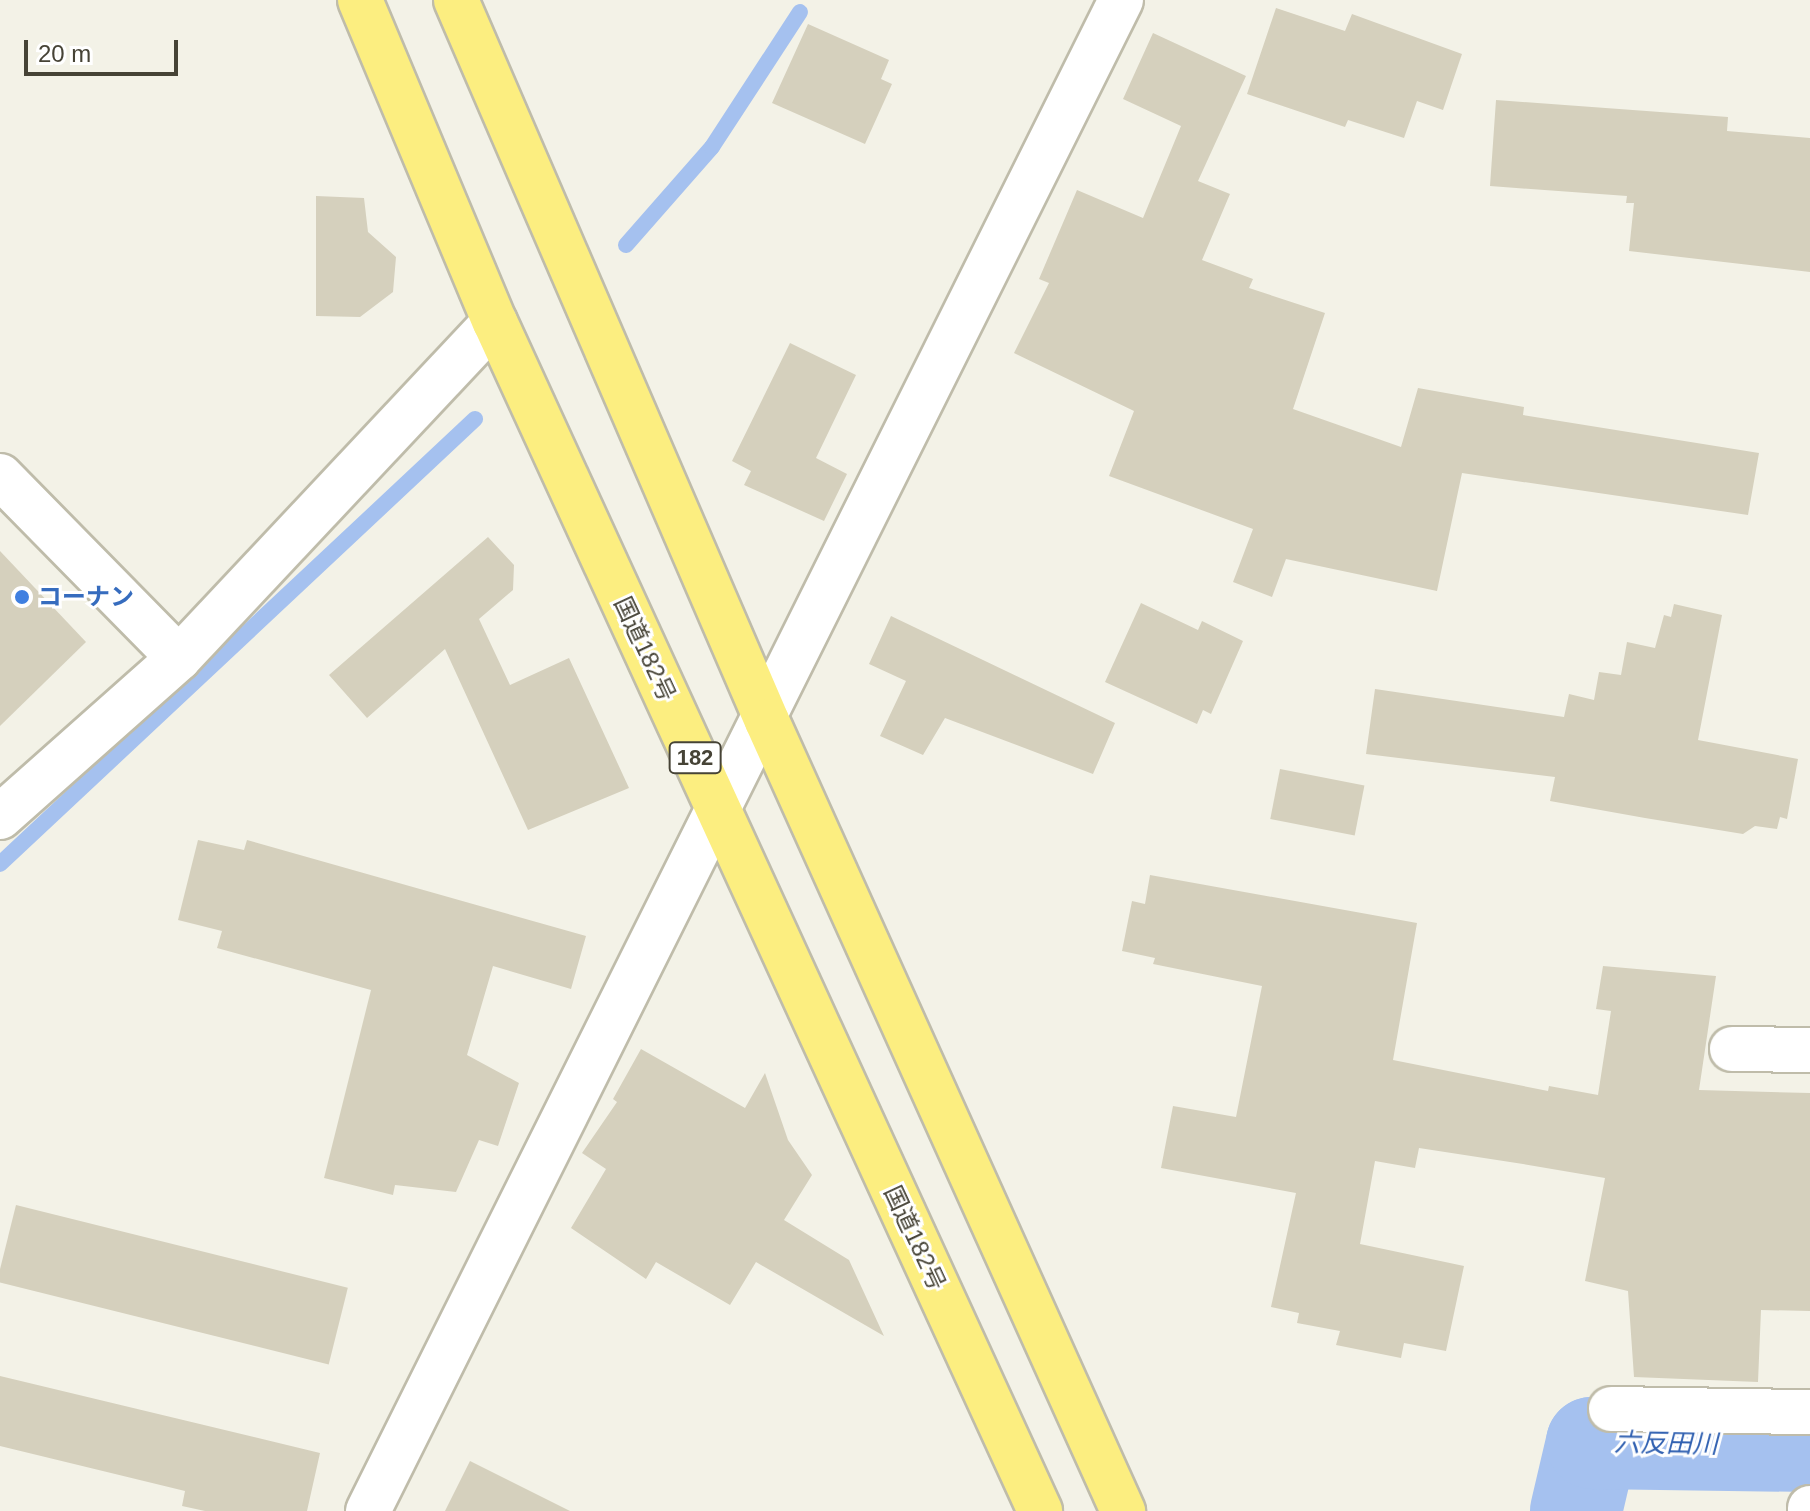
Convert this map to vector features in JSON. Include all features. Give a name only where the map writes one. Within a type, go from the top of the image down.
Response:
[{"type":"highway","name":"国道182号","points":[[360,0],[495,322],[1040,1511]]},
{"type":"highway","points":[[456,0],[767,721],[1123,1511]]},
{"type":"street","points":[[368,1511],[767,721],[1121,0]]},
{"type":"street","points":[[0,817],[179,658],[495,322]]},
{"type":"street","points":[[0,476],[179,658]]},
{"type":"street","points":[[1732,1049],[1810,1050]]},
{"type":"street","points":[[1611,1409],[1810,1412]]},
{"type":"building","points":[[1276,8],[1345,31],[1352,14],[1462,54],[1443,110],[1417,101],[1404,138],[1348,120],[1345,127],[1247,94]]},
{"type":"building","points":[[808,24],[889,60],[881,79],[892,84],[865,144],[772,103]]},
{"type":"building","points":[[1153,33],[1246,76],[1198,181],[1230,194],[1202,260],[1253,279],[1249,288],[1325,313],[1293,409],[1401,447],[1418,388],[1524,407],[1523,415],[1759,453],[1748,515],[1462,473],[1437,591],[1286,559],[1272,597],[1233,582],[1253,529],[1109,476],[1134,411],[1014,353],[1049,283],[1039,279],[1077,190],[1143,218],[1181,126],[1123,99]]},
{"type":"building","points":[[1496,100],[1728,117],[1727,131],[1810,138],[1810,272],[1629,251],[1634,203],[1626,203],[1627,196],[1490,186]]},
{"type":"building","points":[[316,196],[364,198],[368,232],[396,257],[393,292],[360,317],[316,316]]},
{"type":"building","points":[[790,343],[856,375],[816,458],[847,474],[824,521],[744,485],[751,471],[732,461]]},
{"type":"building","points":[[488,537],[514,565],[513,590],[479,619],[510,685],[569,658],[629,788],[528,830],[445,649],[367,718],[329,675]]},
{"type":"building","name":"コーナン","points":[[0,551],[86,642],[0,726]]},
{"type":"building","points":[[1141,603],[1198,630],[1202,621],[1243,641],[1211,714],[1203,710],[1197,724],[1105,682]]},
{"type":"building","points":[[1674,604],[1722,615],[1698,740],[1798,759],[1787,819],[1780,817],[1777,829],[1755,826],[1743,834],[1550,801],[1555,777],[1366,754],[1375,689],[1564,717],[1569,694],[1594,700],[1599,672],[1621,675],[1627,642],[1655,648],[1664,615],[1671,617]]},
{"type":"building","points":[[891,616],[1115,723],[1093,774],[945,718],[923,755],[880,736],[906,681],[869,664]]},
{"type":"building","points":[[1280,769],[1364,785],[1355,835],[1270,819]]},
{"type":"building","points":[[198,840],[244,850],[247,840],[586,936],[571,989],[493,966],[467,1055],[519,1083],[498,1146],[479,1140],[456,1192],[395,1185],[393,1195],[324,1178],[371,990],[217,948],[222,931],[178,920]]},
{"type":"building","points":[[1150,875],[1417,923],[1393,1060],[1548,1091],[1549,1086],[1598,1095],[1611,1011],[1596,1009],[1603,966],[1716,976],[1699,1090],[1810,1093],[1810,1311],[1761,1310],[1758,1382],[1634,1377],[1628,1291],[1585,1281],[1605,1178],[1523,1164],[1419,1148],[1415,1168],[1375,1161],[1360,1244],[1464,1266],[1446,1351],[1404,1343],[1401,1358],[1336,1345],[1340,1331],[1297,1323],[1299,1313],[1271,1307],[1296,1193],[1161,1168],[1173,1106],[1236,1117],[1262,986],[1153,964],[1155,958],[1122,951],[1132,901],[1145,904]]},
{"type":"building","points":[[641,1049],[745,1108],[765,1073],[788,1140],[812,1175],[784,1220],[849,1260],[884,1336],[756,1262],[730,1305],[656,1262],[646,1279],[571,1228],[606,1169],[582,1153],[617,1102],[613,1099]]},
{"type":"building","points":[[16,1205],[348,1288],[329,1364],[0,1282],[0,1269]]},
{"type":"building","points":[[0,1376],[320,1453],[307,1511],[205,1511],[182,1506],[185,1491],[0,1446]]},
{"type":"building","points":[[470,1461],[570,1511],[445,1511]]},
{"type":"waterway","points":[[626,245],[712,147],[800,12]]},
{"type":"waterway","points":[[0,864],[475,419]]},
{"type":"waterway","name":"六反田川","points":[[1576,1511],[1592,1443],[1810,1446]]},
{"type":"place","name":"コーナン","points":[[22,597]]}]
